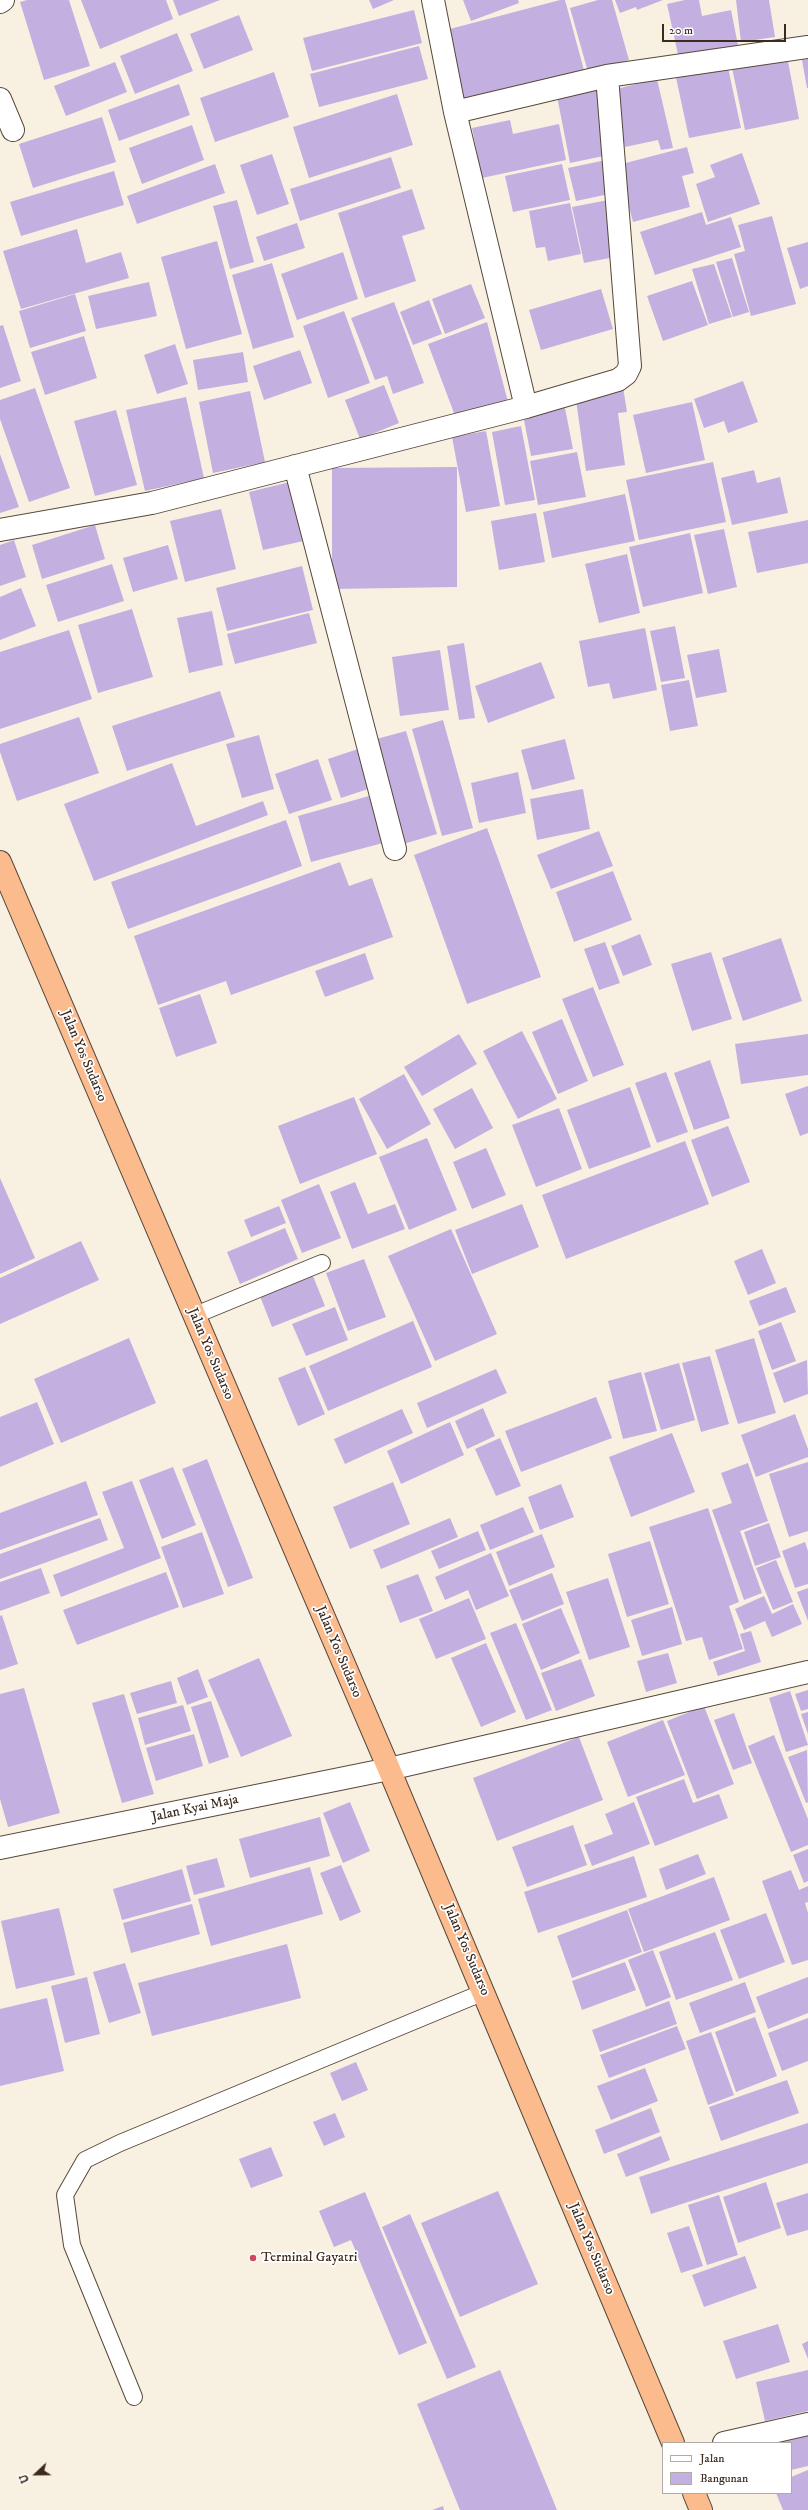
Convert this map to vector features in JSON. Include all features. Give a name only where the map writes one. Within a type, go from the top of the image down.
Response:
[{"type":"highway","name":"Jalan Yos Sudarso","points":[[0,862],[193,1316],[484,1992],[673,2442]]},
{"type":"highway","points":[[694,2494],[701,2510]]},
{"type":"street","points":[[433,0],[455,112],[526,407]]},
{"type":"street","points":[[455,112],[607,76],[808,48]]},
{"type":"street","points":[[0,530],[152,503],[526,407],[618,380],[626,374],[630,366],[607,76]]},
{"type":"street","points":[[0,99],[13,130]]},
{"type":"street","points":[[295,466],[395,849]]},
{"type":"street","name":"Jalan Kyai Maja","points":[[0,1848],[389,1769],[808,1672]]},
{"type":"street","points":[[728,2442],[808,2424]]},
{"type":"lane","points":[[193,1316],[322,1263]]},
{"type":"lane","points":[[134,2397],[72,2245],[65,2195],[85,2160],[120,2143],[484,1992]]},
{"type":"building","points":[[27,0],[69,0],[90,66],[44,80],[20,2]]},
{"type":"building","points":[[81,0],[166,0],[173,19],[100,49]]},
{"type":"building","points":[[173,0],[220,0],[179,16]]},
{"type":"building","points":[[369,0],[394,0],[373,9]]},
{"type":"building","points":[[463,0],[518,0],[519,3],[471,21]]},
{"type":"building","points":[[560,0],[565,0],[585,74],[466,106],[446,30]]},
{"type":"building","points":[[598,0],[612,0],[629,60],[588,72],[570,8]]},
{"type":"building","points":[[615,0],[663,0],[637,10],[636,7],[620,13]]},
{"type":"building","points":[[685,0],[699,0],[702,16],[731,10],[738,45],[679,59],[667,4]]},
{"type":"building","points":[[736,0],[769,0],[775,37],[741,42]]},
{"type":"building","points":[[414,10],[422,43],[312,71],[303,38]]},
{"type":"building","points":[[239,15],[253,50],[204,69],[190,34]]},
{"type":"building","points":[[177,33],[193,71],[135,94],[120,56]]},
{"type":"building","points":[[419,46],[428,79],[319,107],[310,74]]},
{"type":"building","points":[[786,51],[799,119],[745,130],[731,63]]},
{"type":"building","points":[[808,59],[808,88],[807,88],[802,60]]},
{"type":"building","points":[[115,62],[127,92],[66,116],[54,86]]},
{"type":"building","points":[[727,63],[741,128],[689,138],[675,73]]},
{"type":"building","points":[[274,72],[289,117],[215,142],[200,98]]},
{"type":"building","points":[[657,79],[673,148],[661,150],[658,140],[625,147],[612,90]]},
{"type":"building","points":[[599,83],[613,154],[570,163],[556,91]]},
{"type":"building","points":[[179,84],[190,115],[119,141],[108,110]]},
{"type":"building","points":[[397,94],[413,145],[309,178],[293,127]]},
{"type":"building","points":[[102,117],[116,162],[33,188],[19,144]]},
{"type":"building","points":[[510,120],[513,134],[559,124],[566,160],[482,178],[472,128]]},
{"type":"building","points":[[192,125],[204,160],[142,184],[129,148]]},
{"type":"building","points":[[687,147],[694,173],[682,176],[690,207],[633,222],[618,165]]},
{"type":"building","points":[[742,153],[760,204],[708,222],[696,184],[715,177],[710,165]]},
{"type":"building","points":[[272,154],[289,204],[257,215],[240,165]]},
{"type":"building","points":[[391,157],[401,188],[300,221],[290,189]]},
{"type":"building","points":[[606,160],[614,193],[576,201],[568,168]]},
{"type":"building","points":[[215,164],[225,193],[137,224],[127,196]]},
{"type":"building","points":[[562,164],[570,200],[513,212],[505,176]]},
{"type":"building","points":[[114,171],[124,205],[21,236],[10,202]]},
{"type":"building","points":[[412,189],[425,229],[402,236],[416,281],[365,298],[338,213]]},
{"type":"building","points":[[237,200],[254,262],[230,269],[213,206]]},
{"type":"building","points":[[608,200],[620,256],[584,263],[572,207]]},
{"type":"building","points":[[570,203],[581,254],[548,261],[545,247],[536,248],[529,211]]},
{"type":"building","points":[[702,212],[706,225],[731,217],[741,247],[655,275],[640,232]]},
{"type":"building","points":[[772,216],[796,304],[751,316],[734,254],[745,251],[738,225]]},
{"type":"building","points":[[297,223],[305,248],[264,261],[256,237]]},
{"type":"building","points":[[77,229],[86,263],[121,252],[129,278],[21,309],[3,251]]},
{"type":"building","points":[[217,241],[242,334],[186,349],[161,257]]},
{"type":"building","points":[[808,242],[808,286],[800,289],[787,248]]},
{"type":"building","points":[[343,252],[358,299],[297,320],[281,274]]},
{"type":"building","points":[[732,258],[749,312],[733,317],[716,262]]},
{"type":"building","points":[[272,263],[294,337],[253,349],[232,275]]},
{"type":"building","points":[[714,264],[732,317],[709,324],[692,269]]},
{"type":"building","points":[[692,281],[708,325],[663,341],[647,296]]},
{"type":"building","points":[[149,282],[157,316],[96,329],[88,296]]},
{"type":"building","points":[[471,284],[485,318],[445,334],[432,299]]},
{"type":"building","points":[[601,289],[613,329],[541,350],[529,310]]},
{"type":"building","points":[[75,294],[86,331],[30,348],[19,311]]},
{"type":"building","points":[[429,300],[442,334],[413,345],[400,312]]},
{"type":"building","points":[[394,302],[424,383],[393,394],[387,376],[375,380],[351,318]]},
{"type":"building","points":[[344,311],[370,383],[328,398],[303,326]]},
{"type":"building","points":[[487,322],[508,402],[457,421],[428,344]]},
{"type":"building","points":[[3,325],[21,381],[0,388],[0,326]]},
{"type":"building","points":[[84,336],[97,378],[45,395],[31,352]]},
{"type":"building","points":[[175,344],[188,384],[157,394],[144,355]]},
{"type":"building","points":[[300,350],[312,383],[264,400],[253,366]]},
{"type":"building","points":[[243,352],[248,382],[198,390],[193,360]]},
{"type":"building","points":[[743,381],[758,422],[728,433],[724,421],[704,428],[694,399]]},
{"type":"building","points":[[384,385],[399,423],[360,439],[345,400]]},
{"type":"building","points":[[623,387],[627,412],[618,413],[625,465],[586,471],[575,393]]},
{"type":"building","points":[[35,388],[70,488],[29,502],[0,419],[0,400]]},
{"type":"building","points":[[250,391],[265,462],[213,473],[199,402]]},
{"type":"building","points":[[186,397],[204,478],[145,491],[126,410]]},
{"type":"building","points":[[692,402],[705,460],[646,473],[633,415]]},
{"type":"building","points":[[565,408],[573,449],[531,456],[523,415]]},
{"type":"building","points":[[116,410],[137,485],[95,496],[74,421]]},
{"type":"building","points":[[521,426],[535,500],[505,505],[492,432]]},
{"type":"building","points":[[486,431],[500,506],[466,512],[452,437]]},
{"type":"building","points":[[577,452],[586,497],[538,505],[530,461]]},
{"type":"building","points":[[0,454],[19,507],[0,513]]},
{"type":"building","points":[[713,462],[726,522],[639,540],[626,480]]},
{"type":"building","points":[[457,467],[457,587],[332,589],[332,468]]},
{"type":"building","points":[[754,470],[757,483],[780,477],[788,513],[732,525],[721,478]]},
{"type":"building","points":[[294,481],[308,540],[263,550],[249,492]]},
{"type":"building","points":[[625,494],[635,541],[552,558],[543,512]]},
{"type":"building","points":[[221,509],[236,569],[185,582],[170,521]]},
{"type":"building","points":[[536,513],[545,562],[499,570],[491,521]]},
{"type":"building","points":[[808,520],[808,563],[757,573],[748,532]]},
{"type":"building","points":[[95,525],[105,559],[42,579],[32,545]]},
{"type":"building","points":[[724,529],[737,587],[708,594],[694,535]]},
{"type":"building","points":[[690,533],[703,593],[643,607],[629,547]]},
{"type":"building","points":[[14,540],[26,577],[0,586],[0,545]]},
{"type":"building","points":[[168,545],[178,579],[133,592],[123,558]]},
{"type":"building","points":[[627,554],[640,613],[599,623],[585,564]]},
{"type":"building","points":[[112,564],[124,601],[58,622],[46,585]]},
{"type":"building","points":[[302,566],[313,610],[227,631],[216,588]]},
{"type":"building","points":[[21,588],[36,626],[0,640],[0,597]]},
{"type":"building","points":[[132,609],[153,677],[98,693],[78,625]]},
{"type":"building","points":[[212,611],[223,665],[189,673],[177,618]]},
{"type":"building","points":[[309,613],[317,643],[235,664],[227,634]]},
{"type":"building","points":[[675,626],[685,678],[661,682],[650,631]]},
{"type":"building","points":[[645,628],[657,690],[613,699],[609,683],[588,687],[579,641]]},
{"type":"building","points":[[69,630],[92,699],[0,729],[0,652]]},
{"type":"building","points":[[464,643],[475,718],[459,720],[447,646]]},
{"type":"building","points":[[719,649],[727,692],[696,698],[687,655]]},
{"type":"building","points":[[440,650],[449,710],[400,716],[392,657]]},
{"type":"building","points":[[541,662],[555,698],[488,723],[475,686]]},
{"type":"building","points":[[689,680],[698,726],[670,731],[661,685]]},
{"type":"building","points":[[220,691],[235,737],[127,771],[112,726]]},
{"type":"building","points":[[79,717],[99,773],[17,801],[0,752],[0,744]]},
{"type":"building","points":[[443,720],[473,828],[442,836],[412,729]]},
{"type":"building","points":[[406,731],[437,834],[400,845],[369,741]]},
{"type":"building","points":[[259,735],[274,789],[242,798],[226,744]]},
{"type":"building","points":[[565,739],[575,779],[532,790],[521,750]]},
{"type":"building","points":[[358,749],[371,788],[341,798],[328,759]]},
{"type":"building","points":[[318,759],[332,800],[289,814],[275,774]]},
{"type":"building","points":[[172,763],[196,826],[263,801],[268,815],[94,881],[64,804]]},
{"type":"building","points":[[518,772],[526,813],[479,823],[471,783]]},
{"type":"building","points":[[583,789],[590,829],[537,840],[530,799]]},
{"type":"building","points":[[369,796],[383,843],[311,862],[298,816]]},
{"type":"building","points":[[286,820],[302,866],[128,929],[111,882]]},
{"type":"building","points":[[487,828],[541,977],[467,1004],[414,855]]},
{"type":"building","points":[[599,831],[613,866],[551,889],[537,855]]},
{"type":"building","points":[[340,862],[349,886],[372,878],[393,937],[231,995],[226,981],[158,1005],[134,936]]},
{"type":"building","points":[[613,871],[632,920],[574,942],[556,892]]},
{"type":"building","points":[[640,934],[652,965],[623,976],[611,946]]},
{"type":"building","points":[[781,938],[802,1001],[743,1021],[722,958]]},
{"type":"building","points":[[605,942],[620,983],[599,990],[584,949]]},
{"type":"building","points":[[711,952],[732,1019],[692,1031],[671,964]]},
{"type":"building","points":[[365,953],[374,979],[325,997],[315,971]]},
{"type":"building","points":[[593,987],[624,1065],[593,1077],[562,999]]},
{"type":"building","points":[[200,994],[217,1043],[176,1057],[159,1008]]},
{"type":"building","points":[[562,1019],[588,1081],[558,1094],[532,1032]]},
{"type":"building","points":[[522,1031],[557,1099],[518,1119],[483,1051]]},
{"type":"building","points":[[459,1034],[477,1064],[422,1096],[404,1067]]},
{"type":"building","points":[[808,1034],[808,1075],[741,1084],[735,1044]]},
{"type":"building","points":[[710,1060],[730,1118],[694,1130],[674,1073]]},
{"type":"building","points":[[666,1072],[688,1132],[657,1143],[635,1083]]},
{"type":"building","points":[[404,1074],[431,1124],[387,1149],[359,1099]]},
{"type":"building","points":[[808,1086],[808,1133],[800,1136],[785,1094]]},
{"type":"building","points":[[630,1087],[651,1147],[589,1169],[567,1110]]},
{"type":"building","points":[[472,1088],[493,1128],[455,1149],[433,1109]]},
{"type":"building","points":[[354,1097],[377,1154],[300,1184],[278,1126]]},
{"type":"building","points":[[559,1108],[582,1169],[536,1187],[512,1125]]},
{"type":"building","points":[[728,1126],[750,1182],[712,1197],[691,1140]]},
{"type":"building","points":[[427,1138],[457,1210],[409,1230],[379,1157]]},
{"type":"building","points":[[685,1141],[709,1204],[566,1259],[542,1195]]},
{"type":"building","points":[[486,1148],[506,1195],[472,1209],[453,1162]]},
{"type":"building","points":[[0,1178],[35,1258],[0,1274]]},
{"type":"building","points":[[355,1182],[368,1214],[395,1204],[405,1229],[352,1249],[330,1192]]},
{"type":"building","points":[[319,1184],[341,1238],[302,1253],[281,1200]]},
{"type":"building","points":[[522,1204],[539,1247],[472,1274],[455,1230]]},
{"type":"building","points":[[279,1206],[286,1223],[251,1237],[244,1220]]},
{"type":"building","points":[[285,1228],[298,1259],[240,1284],[227,1252]]},
{"type":"building","points":[[451,1229],[497,1334],[435,1361],[388,1256]]},
{"type":"building","points":[[81,1241],[99,1280],[0,1324],[0,1278]]},
{"type":"building","points":[[762,1249],[776,1283],[748,1295],[734,1261]]},
{"type":"building","points":[[364,1259],[386,1317],[348,1331],[326,1273]]},
{"type":"building","points":[[311,1271],[325,1306],[272,1327],[258,1291]]},
{"type":"building","points":[[786,1287],[796,1312],[759,1326],[749,1301]]},
{"type":"building","points":[[335,1307],[348,1340],[306,1356],[292,1324]]},
{"type":"building","points":[[413,1321],[432,1367],[328,1411],[309,1366]]},
{"type":"building","points":[[781,1322],[796,1361],[772,1370],[758,1331]]},
{"type":"building","points":[[129,1338],[156,1403],[61,1443],[34,1379]]},
{"type":"building","points":[[754,1338],[776,1413],[738,1424],[715,1350]]},
{"type":"building","points":[[710,1356],[729,1424],[701,1432],[682,1363]]},
{"type":"building","points":[[807,1360],[808,1394],[784,1403],[773,1373]]},
{"type":"building","points":[[679,1363],[695,1420],[661,1430],[644,1373]]},
{"type":"building","points":[[305,1367],[325,1414],[298,1426],[278,1378]]},
{"type":"building","points":[[496,1369],[507,1393],[427,1428],[417,1403]]},
{"type":"building","points":[[641,1372],[657,1431],[623,1439],[608,1381]]},
{"type":"building","points":[[596,1397],[612,1438],[521,1472],[505,1431]]},
{"type":"building","points":[[37,1402],[54,1444],[0,1467],[0,1417]]},
{"type":"building","points":[[483,1408],[495,1436],[467,1449],[455,1421]]},
{"type":"building","points":[[402,1409],[413,1433],[345,1464],[334,1439]]},
{"type":"building","points":[[795,1414],[808,1449],[808,1457],[756,1477],[741,1435]]},
{"type":"building","points":[[450,1422],[464,1455],[401,1484],[387,1451]]},
{"type":"building","points":[[672,1433],[695,1492],[631,1517],[609,1457]]},
{"type":"building","points":[[500,1438],[521,1486],[496,1496],[475,1449]]},
{"type":"building","points":[[207,1459],[253,1578],[228,1587],[182,1469]]},
{"type":"building","points":[[808,1462],[808,1531],[789,1537],[769,1474]]},
{"type":"building","points":[[748,1463],[768,1521],[740,1531],[762,1593],[744,1600],[712,1510],[732,1503],[721,1473]]},
{"type":"building","points":[[173,1467],[196,1525],[162,1539],[139,1480]]},
{"type":"building","points":[[86,1481],[98,1515],[0,1550],[0,1513]]},
{"type":"building","points":[[132,1481],[161,1558],[61,1597],[53,1575],[124,1548],[102,1492]]},
{"type":"building","points":[[393,1482],[410,1524],[350,1549],[333,1507]]},
{"type":"building","points":[[561,1484],[574,1517],[540,1530],[528,1497]]},
{"type":"building","points":[[523,1507],[534,1532],[490,1550],[480,1525]]},
{"type":"building","points":[[708,1508],[739,1602],[729,1606],[743,1649],[709,1660],[702,1637],[686,1641],[649,1527]]},
{"type":"building","points":[[100,1518],[108,1540],[0,1579],[0,1554]]},
{"type":"building","points":[[450,1518],[458,1537],[381,1569],[373,1550]]},
{"type":"building","points":[[769,1523],[781,1557],[755,1566],[744,1532]]},
{"type":"building","points":[[478,1531],[486,1550],[439,1569],[431,1551]]},
{"type":"building","points":[[202,1532],[224,1594],[183,1608],[161,1547]]},
{"type":"building","points":[[542,1534],[555,1567],[509,1586],[496,1552]]},
{"type":"building","points":[[650,1541],[669,1604],[627,1617],[608,1554]]},
{"type":"building","points":[[805,1542],[808,1551],[808,1584],[795,1588],[782,1551]]},
{"type":"building","points":[[491,1553],[509,1596],[476,1610],[468,1590],[445,1600],[435,1577]]},
{"type":"building","points":[[776,1560],[793,1602],[773,1610],[756,1568]]},
{"type":"building","points":[[41,1568],[50,1593],[0,1611],[0,1582]]},
{"type":"building","points":[[166,1572],[179,1607],[77,1645],[63,1610]]},
{"type":"building","points":[[552,1573],[564,1604],[522,1621],[509,1590]]},
{"type":"building","points":[[418,1574],[433,1611],[400,1623],[386,1586]]},
{"type":"building","points":[[608,1578],[630,1647],[589,1660],[566,1592]]},
{"type":"building","points":[[808,1588],[808,1621],[797,1592]]},
{"type":"building","points":[[764,1596],[772,1614],[793,1604],[802,1624],[772,1637],[765,1621],[744,1630],[735,1609]]},
{"type":"building","points":[[469,1598],[486,1639],[436,1659],[419,1619]]},
{"type":"building","points":[[672,1607],[682,1644],[642,1656],[631,1620]]},
{"type":"building","points":[[561,1608],[580,1653],[541,1670],[522,1624]]},
{"type":"building","points":[[2,1615],[18,1664],[0,1670],[0,1616]]},
{"type":"building","points":[[516,1623],[552,1710],[526,1720],[490,1633]]},
{"type":"building","points":[[751,1631],[761,1662],[718,1676],[713,1662],[745,1651],[740,1634]]},
{"type":"building","points":[[486,1643],[516,1712],[481,1727],[451,1658]]},
{"type":"building","points":[[668,1653],[677,1683],[646,1692],[637,1661]]},
{"type":"building","points":[[259,1658],[292,1736],[241,1757],[208,1680]]},
{"type":"building","points":[[581,1659],[595,1696],[556,1711],[541,1673]]},
{"type":"building","points":[[198,1669],[208,1697],[187,1705],[177,1678]]},
{"type":"building","points":[[171,1681],[177,1703],[137,1714],[130,1693]]},
{"type":"building","points":[[24,1688],[60,1813],[8,1827],[0,1799],[0,1694]]},
{"type":"building","points":[[808,1690],[808,1709],[801,1711],[795,1694]]},
{"type":"building","points":[[790,1691],[808,1745],[786,1752],[769,1698]]},
{"type":"building","points":[[124,1694],[154,1794],[122,1803],[92,1703]]},
{"type":"building","points":[[211,1701],[229,1757],[209,1764],[191,1707]]},
{"type":"building","points":[[183,1705],[191,1731],[145,1745],[138,1718]]},
{"type":"building","points":[[704,1706],[734,1784],[697,1799],[667,1721]]},
{"type":"building","points":[[808,1712],[808,1734],[801,1714]]},
{"type":"building","points":[[734,1713],[752,1763],[733,1770],[714,1720]]},
{"type":"building","points":[[663,1720],[685,1775],[628,1797],[607,1742]]},
{"type":"building","points":[[194,1734],[203,1766],[156,1781],[146,1748]]},
{"type":"building","points":[[774,1735],[808,1819],[808,1845],[791,1852],[748,1746]]},
{"type":"building","points":[[579,1737],[603,1800],[497,1841],[473,1778]]},
{"type":"building","points":[[807,1750],[808,1802],[806,1803],[788,1757]]},
{"type":"building","points":[[684,1779],[693,1803],[719,1794],[728,1818],[655,1846],[636,1797]]},
{"type":"building","points":[[350,1802],[370,1851],[343,1863],[323,1813]]},
{"type":"building","points":[[634,1802],[650,1844],[592,1866],[584,1845],[613,1834],[605,1814]]},
{"type":"building","points":[[320,1817],[330,1856],[250,1878],[239,1839]]},
{"type":"building","points":[[573,1825],[587,1865],[527,1887],[512,1847]]},
{"type":"building","points":[[808,1849],[808,1881],[804,1883],[793,1855]]},
{"type":"building","points":[[698,1854],[706,1874],[666,1890],[659,1869]]},
{"type":"building","points":[[634,1856],[647,1897],[538,1933],[524,1892]]},
{"type":"building","points":[[217,1858],[225,1887],[194,1895],[186,1866]]},
{"type":"building","points":[[341,1865],[361,1912],[340,1921],[320,1873]]},
{"type":"building","points":[[310,1867],[323,1914],[211,1946],[198,1899]]},
{"type":"building","points":[[182,1869],[191,1901],[122,1920],[113,1889]]},
{"type":"building","points":[[791,1870],[799,1890],[808,1886],[808,1902],[805,1903],[808,1913],[808,1960],[792,1965],[762,1881]]},
{"type":"building","points":[[714,1877],[730,1920],[644,1952],[628,1909]]},
{"type":"building","points":[[192,1904],[200,1934],[131,1953],[123,1923]]},
{"type":"building","points":[[59,1908],[75,1975],[16,1989],[1,1921]]},
{"type":"building","points":[[627,1910],[642,1952],[572,1978],[557,1936]]},
{"type":"building","points":[[766,1913],[785,1962],[739,1979],[720,1930]]},
{"type":"building","points":[[715,1932],[733,1980],[676,2000],[659,1952]]},
{"type":"building","points":[[287,1944],[301,1998],[152,2036],[138,1983]]},
{"type":"building","points":[[653,1950],[671,1997],[646,2007],[628,1960]]},
{"type":"building","points":[[625,1962],[636,1990],[582,2010],[572,1981]]},
{"type":"building","points":[[125,1963],[141,2013],[109,2023],[93,1972]]},
{"type":"building","points":[[87,1977],[100,2034],[65,2043],[51,1986]]},
{"type":"building","points":[[808,1977],[808,2013],[768,2029],[756,1997]]},
{"type":"building","points":[[745,1982],[756,2012],[700,2033],[689,2003]]},
{"type":"building","points":[[47,1998],[64,2071],[0,2086],[0,2009]]},
{"type":"building","points":[[669,2001],[677,2024],[600,2052],[592,2030]]},
{"type":"building","points":[[755,2017],[777,2076],[736,2092],[715,2032]]},
{"type":"building","points":[[808,2018],[808,2061],[782,2071],[768,2033]]},
{"type":"building","points":[[677,2026],[686,2049],[609,2078],[600,2055]]},
{"type":"building","points":[[711,2032],[734,2095],[708,2105],[686,2041]]},
{"type":"building","points":[[356,2062],[368,2090],[342,2101],[330,2073]]},
{"type":"building","points":[[645,2068],[658,2101],[611,2120],[597,2086]]},
{"type":"building","points":[[787,2080],[799,2113],[721,2141],[709,2107]]},
{"type":"building","points":[[651,2108],[660,2132],[604,2154],[595,2130]]},
{"type":"building","points":[[335,2113],[345,2137],[324,2146],[313,2122]]},
{"type":"building","points":[[808,2123],[808,2163],[651,2214],[639,2177]]},
{"type":"building","points":[[661,2136],[670,2160],[626,2177],[617,2154]]},
{"type":"building","points":[[271,2147],[283,2176],[251,2188],[239,2159]]},
{"type":"building","points":[[766,2182],[781,2228],[738,2243],[723,2197]]},
{"type":"building","points":[[498,2191],[538,2284],[460,2317],[421,2223]]},
{"type":"building","points":[[365,2192],[427,2343],[399,2355],[351,2240],[334,2247],[319,2211]]},
{"type":"building","points":[[808,2193],[808,2230],[787,2236],[776,2203]]},
{"type":"building","points":[[719,2195],[738,2255],[707,2265],[688,2205]]},
{"type":"building","points":[[410,2214],[476,2367],[447,2379],[382,2227]]},
{"type":"building","points":[[689,2226],[703,2266],[681,2273],[667,2233]]},
{"type":"building","points":[[745,2256],[757,2288],[704,2307],[692,2275]]},
{"type":"building","points":[[778,2324],[790,2362],[736,2379],[723,2341]]},
{"type":"building","points":[[808,2341],[808,2359],[802,2344]]},
{"type":"building","points":[[500,2370],[557,2510],[460,2510],[417,2404]]},
{"type":"building","points":[[808,2370],[808,2411],[765,2421],[756,2382]]},
{"type":"building","points":[[808,2429],[808,2466],[792,2470],[792,2442],[761,2442]]},
{"type":"building","points":[[808,2470],[808,2510],[783,2510],[776,2494],[792,2494],[792,2477]]},
{"type":"building","points":[[443,2506],[444,2510],[432,2510]]},
{"type":"place","name":"Terminal Gayatri","points":[[253,2258]]}]
